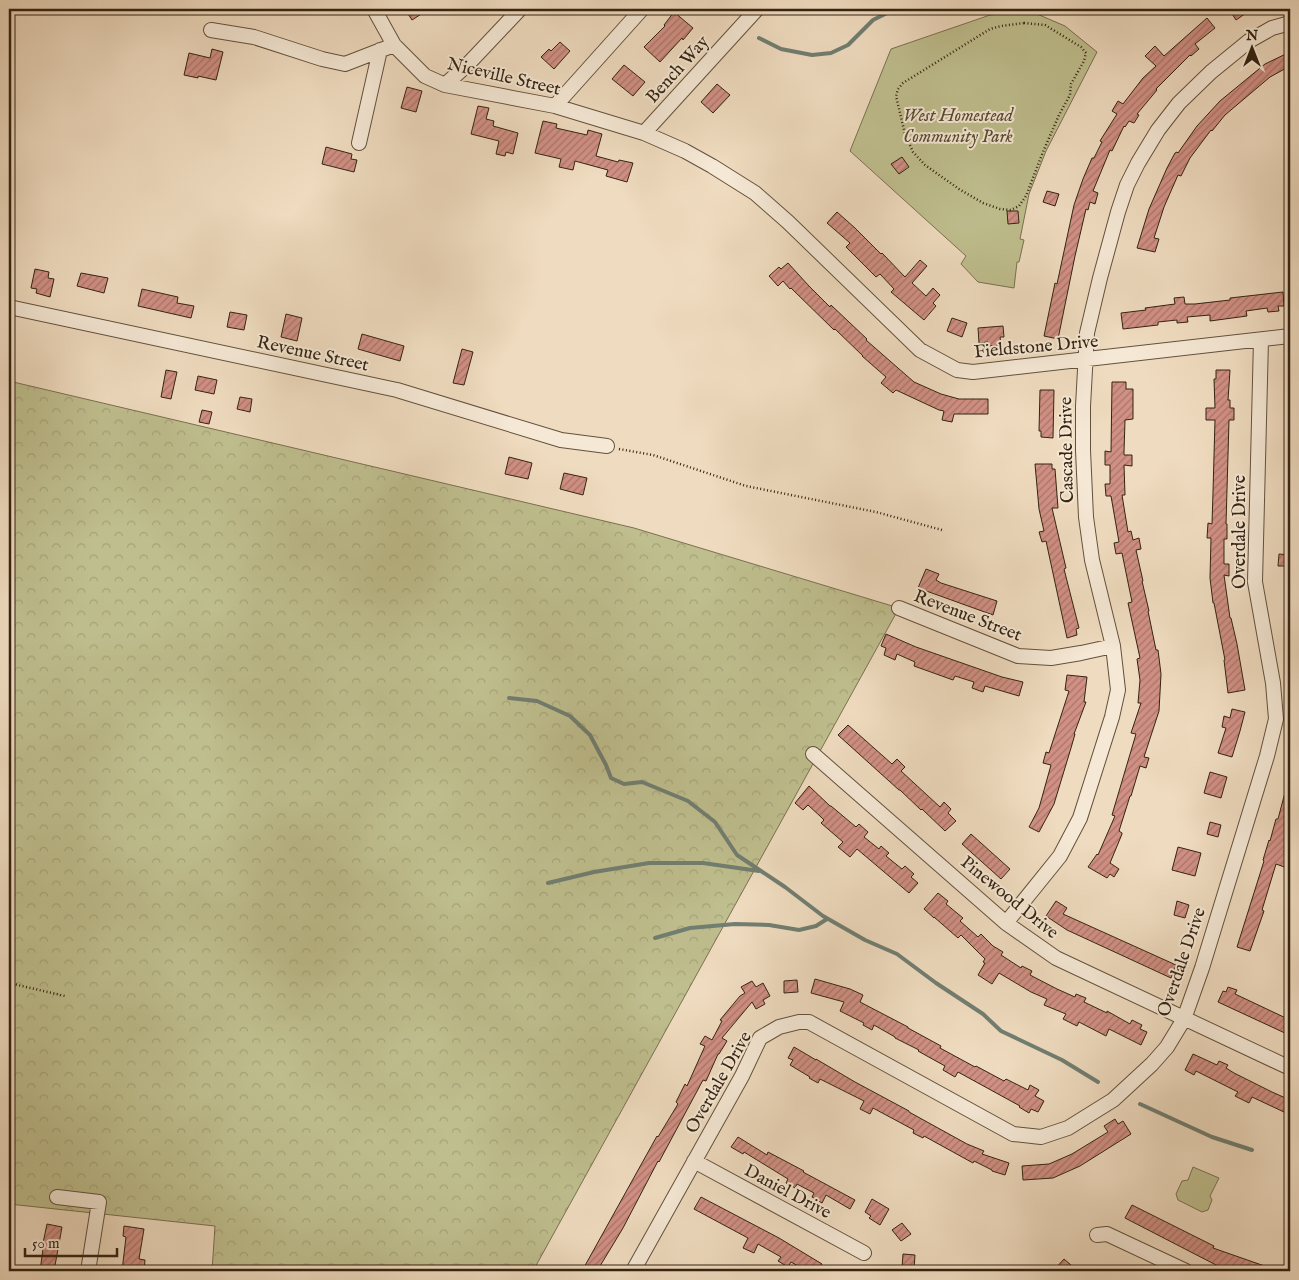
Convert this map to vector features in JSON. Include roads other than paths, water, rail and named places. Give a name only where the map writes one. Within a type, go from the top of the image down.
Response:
[{"type":"street","name":"Niceville Street","points":[[374,9],[394,45],[425,76],[446,85],[555,106],[644,133],[685,151],[712,166],[755,193],[782,217]]},
{"type":"street","points":[[446,85],[520,9]]},
{"type":"street","points":[[555,106],[642,9]]},
{"type":"street","name":"Bench Way","points":[[644,133],[757,9]]},
{"type":"street","name":"Cascade Drive","points":[[1006,923],[1060,856],[1080,818],[1112,717],[1118,690],[1113,646],[1092,560],[1086,517],[1083,406],[1087,333],[1118,212],[1127,185],[1138,163],[1179,103],[1211,72],[1249,41],[1272,28],[1290,22]]},
{"type":"street","points":[[211,30],[254,37],[322,59],[345,64],[394,45]]},
{"type":"street","points":[[359,144],[380,50]]},
{"type":"street","name":"Fieldstone Drive","points":[[782,217],[920,350],[957,370],[973,372],[1290,336]]},
{"type":"street","name":"Revenue Street","points":[[9,308],[397,390],[561,440],[607,446]]},
{"type":"street","name":"Overdale Drive","points":[[633,1271],[742,1076],[760,1038],[779,1027],[799,1022],[809,1022],[1013,1134],[1041,1137],[1068,1128],[1113,1100],[1157,1059],[1167,1047],[1184,1019],[1202,968],[1267,756],[1276,719],[1273,683],[1255,582],[1261,340]]},
{"type":"street","name":"Revenue Street","points":[[899,608],[1018,656],[1051,658],[1113,646]]},
{"type":"street","name":"Pinewood Drive","points":[[813,754],[1006,923],[1056,958],[1290,1068]]},
{"type":"street","name":"Daniel Drive","points":[[694,1161],[864,1253]]},
{"type":"street","points":[[57,1197],[99,1202],[88,1271]]},
{"type":"street","points":[[1096,1235],[1107,1234],[1186,1271]]},
{"type":"waterway","points":[[759,38],[781,49],[812,55],[831,53],[848,45],[873,20],[899,9]]},
{"type":"waterway","points":[[509,698],[537,701],[570,716],[590,735],[611,778],[624,784],[642,782],[688,801],[715,822],[737,855],[785,887],[823,916],[865,940],[897,954],[983,1014],[1001,1031],[1062,1060],[1098,1082]]},
{"type":"waterway","points":[[548,883],[594,872],[649,863],[703,863],[759,871]]},
{"type":"waterway","points":[[655,938],[690,928],[735,924],[769,925],[799,930],[816,926],[827,919]]},
{"type":"waterway","points":[[1140,1104],[1212,1137],[1252,1150]]},
{"type":"park label","name":"West Homestead Community Park","points":[[958,125]]}]
